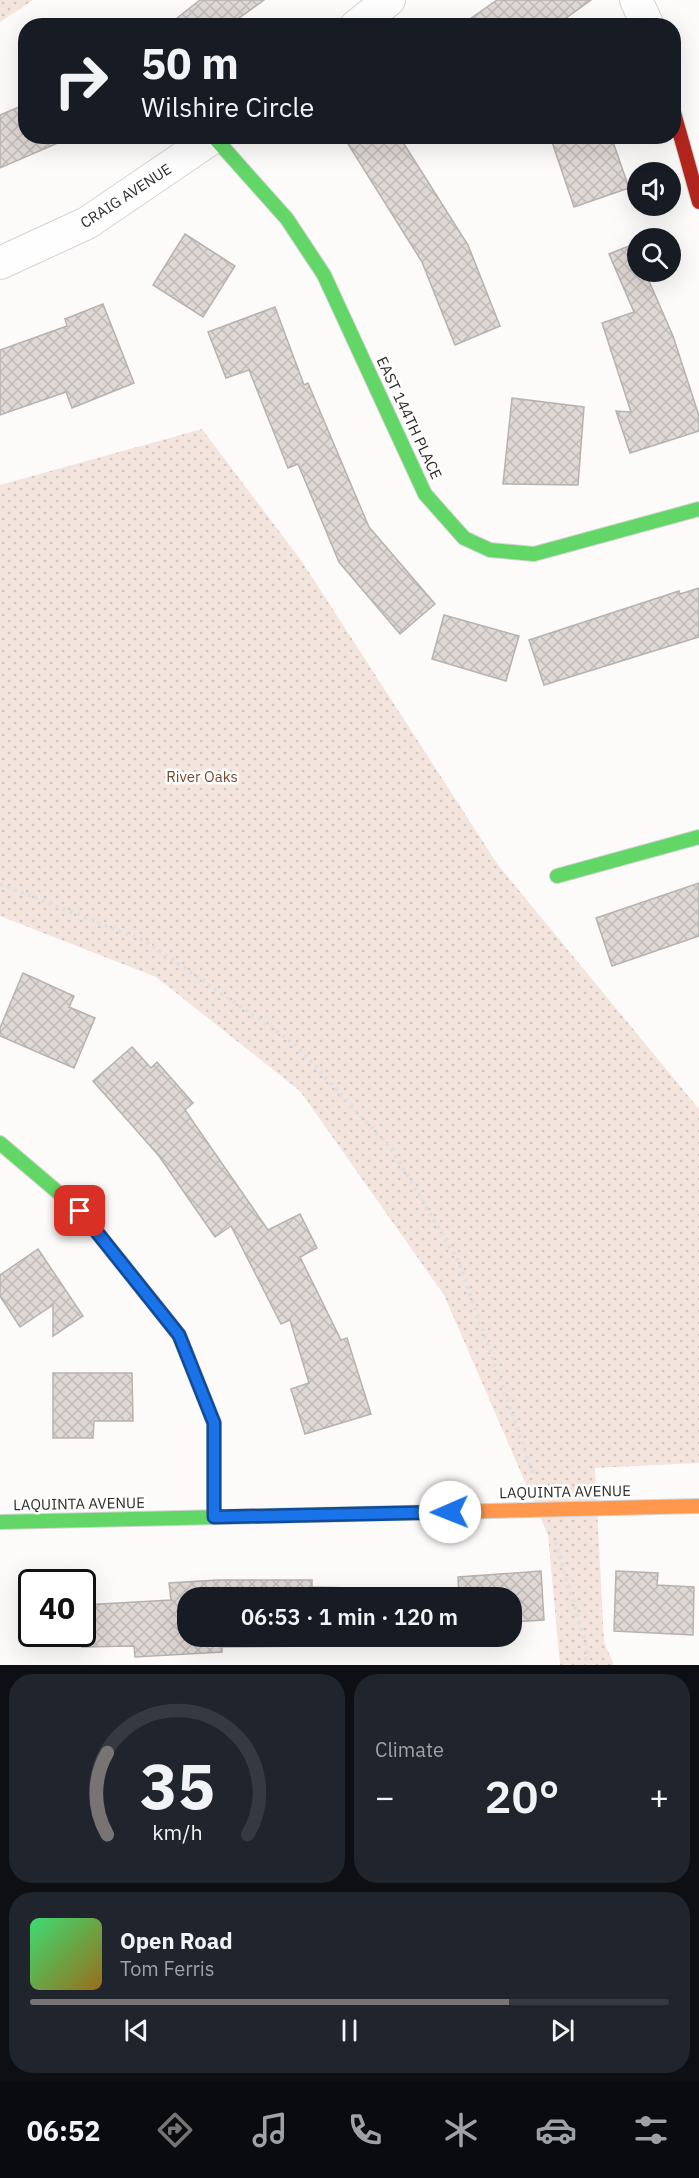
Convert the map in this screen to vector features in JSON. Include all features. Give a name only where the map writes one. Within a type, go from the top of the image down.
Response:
[{"type":"street","points":[[366,18],[389,0]]},
{"type":"street","points":[[636,0],[644,18]]},
{"type":"street","points":[[681,138],[699,202]]},
{"type":"street","name":"CRAIG AVENUE","points":[[0,262],[87,223],[204,144]]},
{"type":"street","name":"EAST 144TH PLACE","points":[[220,144],[287,219],[324,275],[425,494],[464,538],[490,550],[534,554],[699,509]]},
{"type":"street","points":[[557,876],[699,837]]},
{"type":"street","points":[[0,1143],[80,1211],[179,1335],[214,1423],[214,1517]]},
{"type":"street","name":"LAQUINTA AVENUE","points":[[0,1522],[699,1506]]},
{"type":"path","points":[[0,884],[145,941],[295,1044],[392,1150],[459,1262],[545,1509],[587,1647],[585,1665]]},
{"type":"green space","points":[[0,0],[33,0],[0,22]]},
{"type":"green space","name":"River Oaks","points":[[202,429],[303,563],[498,865],[699,1109],[699,1463],[595,1468],[604,1642],[614,1665],[560,1665],[548,1535],[444,1295],[300,1091],[156,977],[0,916],[0,485]]},
{"type":"building","points":[[200,0],[264,0],[239,18],[177,18]]},
{"type":"building","points":[[497,0],[591,0],[566,18],[471,18]]},
{"type":"building","points":[[18,107],[18,144],[56,144],[0,168],[0,115]]},
{"type":"building","points":[[348,144],[404,144],[468,245],[500,326],[455,345],[422,262]]},
{"type":"building","points":[[553,144],[614,144],[627,182],[627,189],[574,207]]},
{"type":"building","points":[[185,234],[235,266],[203,317],[153,285]]},
{"type":"building","points":[[627,247],[627,282],[649,282],[673,336],[699,416],[699,431],[630,453],[616,411],[631,412],[602,323],[634,312],[609,254]]},
{"type":"building","points":[[103,304],[134,383],[72,408],[66,392],[0,415],[0,350],[67,326],[65,319]]},
{"type":"building","points":[[275,307],[304,385],[308,383],[369,527],[435,604],[400,634],[339,562],[298,464],[288,468],[249,370],[226,378],[208,332]]},
{"type":"building","points":[[512,398],[584,407],[578,485],[503,484]]},
{"type":"building","points":[[699,588],[699,637],[544,685],[529,640],[679,591],[680,594]]},
{"type":"building","points":[[444,615],[519,636],[506,681],[432,659]]},
{"type":"building","points":[[699,883],[699,936],[612,966],[596,918]]},
{"type":"building","points":[[23,973],[74,996],[69,1007],[95,1018],[74,1068],[0,1036],[0,1028]]},
{"type":"building","points":[[132,1047],[151,1068],[157,1062],[193,1103],[185,1110],[268,1230],[300,1214],[317,1248],[300,1257],[341,1340],[347,1338],[371,1414],[305,1434],[291,1389],[309,1383],[290,1320],[281,1324],[231,1226],[215,1237],[159,1156],[93,1081]]},
{"type":"building","points":[[38,1249],[83,1316],[53,1336],[53,1305],[20,1327],[0,1296],[0,1275]]},
{"type":"building","points":[[53,1373],[132,1373],[133,1421],[94,1421],[93,1438],[53,1438]]},
{"type":"building","points":[[541,1571],[544,1620],[522,1621],[522,1587],[458,1587],[458,1577]]},
{"type":"building","points":[[616,1571],[658,1573],[657,1585],[694,1587],[693,1635],[614,1631]]},
{"type":"building","points":[[218,1580],[312,1580],[312,1587],[177,1587],[177,1647],[222,1647],[222,1652],[135,1657],[134,1646],[96,1647],[96,1604],[171,1600],[169,1583]]},
{"type":"traffic: fast","points":[[220,144],[287,219],[324,275],[425,494],[464,538],[490,550],[534,554],[699,509]]},
{"type":"traffic: fast","points":[[557,876],[699,837]]},
{"type":"traffic: fast","points":[[0,1143],[80,1211],[179,1335],[214,1423],[214,1435]]},
{"type":"traffic: fast","points":[[0,1522],[449,1512]]},
{"type":"traffic: slow","points":[[214,1435],[214,1517]]},
{"type":"traffic: slow","points":[[449,1512],[699,1506]]},
{"type":"traffic: jam","points":[[681,138],[699,202]]},
{"type":"route","points":[[80,1211],[179,1335],[214,1423],[214,1517],[450,1512]]}]
